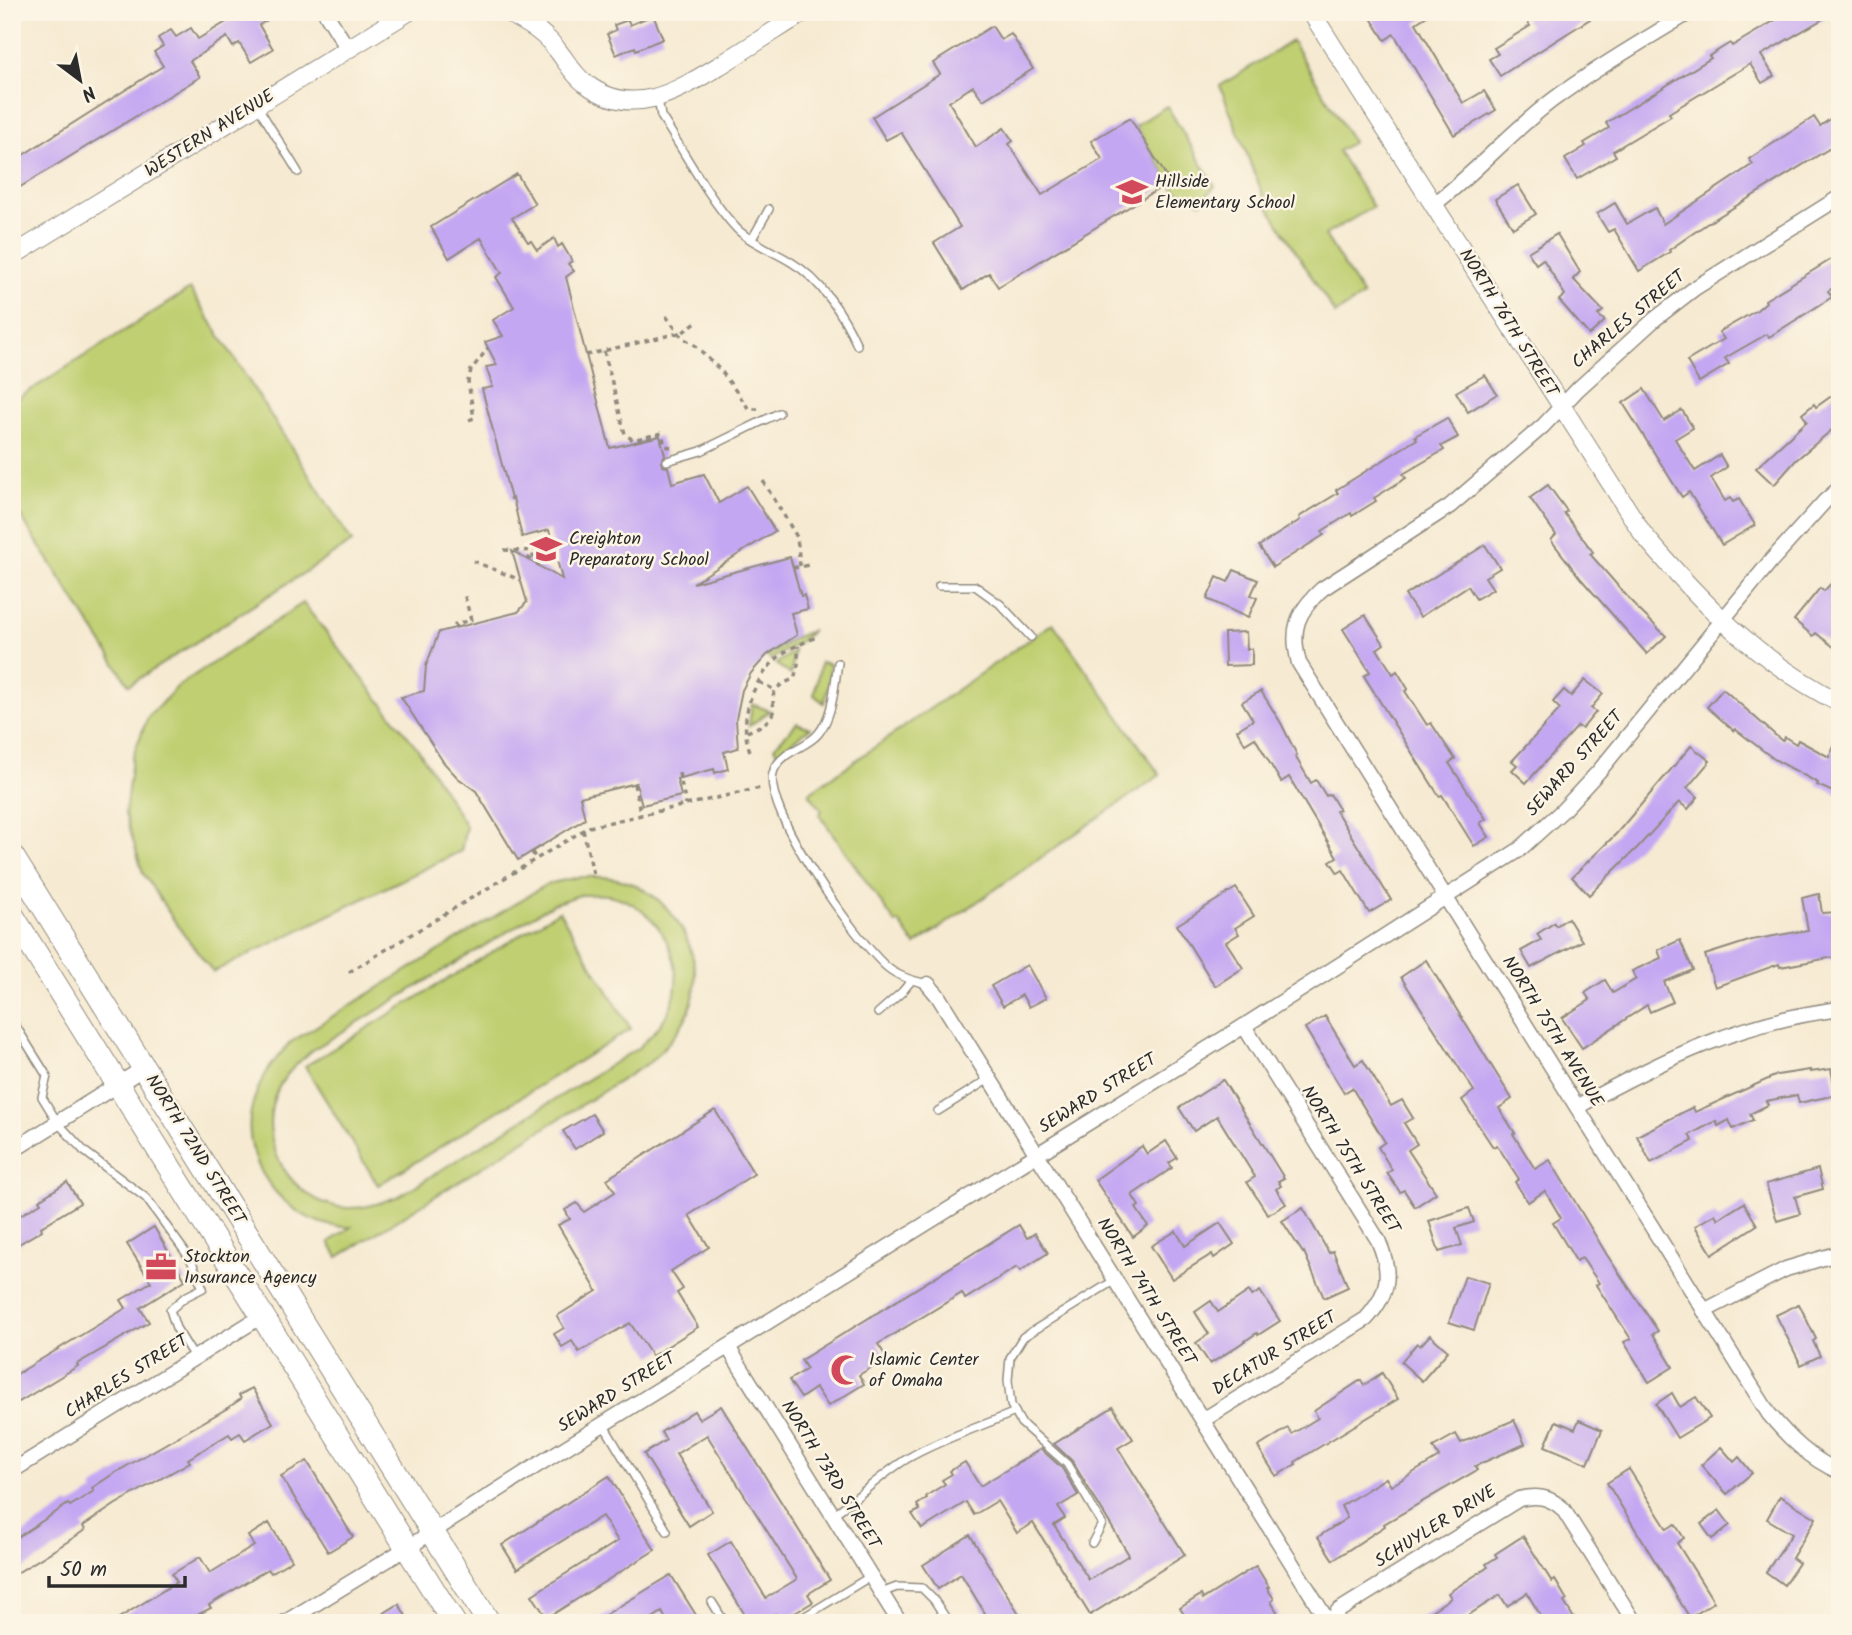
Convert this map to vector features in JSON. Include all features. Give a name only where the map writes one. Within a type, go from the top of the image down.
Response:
[{"type":"main road","name":"NORTH 72ND STREET","points":[[12,856],[489,1623]]},
{"type":"main road","name":"NORTH 72ND STREET","points":[[12,915],[454,1623]]},
{"type":"street","points":[[325,12],[348,49]]},
{"type":"street","name":"WESTERN AVENUE","points":[[12,256],[408,12]]},
{"type":"street","points":[[511,13],[537,28],[577,76],[603,94],[621,100],[643,101],[681,89],[804,12]]},
{"type":"street","name":"NORTH 76TH STREET","points":[[1311,12],[1643,534],[1678,576],[1722,621],[1784,670],[1840,703]]},
{"type":"street","points":[[1433,205],[1457,188],[1511,134],[1555,98],[1690,12]]},
{"type":"street","name":"CHARLES STREET","points":[[1322,589],[1450,506],[1543,426],[1655,319],[1695,288],[1840,197]]},
{"type":"street","name":"SEWARD STREET","points":[[284,1623],[1244,1026],[1518,850],[1563,810],[1600,770],[1770,562],[1840,488]]},
{"type":"street","name":"NORTH 75TH AVENUE","points":[[1322,589],[1306,604],[1297,620],[1294,638],[1299,663],[1769,1414],[1787,1435],[1826,1465],[1840,1472]]},
{"type":"street","name":"NORTH 74TH STREET","points":[[928,984],[1330,1623]]},
{"type":"street","points":[[1577,1107],[1646,1068],[1697,1046],[1757,1026],[1840,1009]]},
{"type":"street","name":"NORTH 75TH STREET","points":[[1244,1026],[1378,1240],[1384,1254],[1386,1285],[1377,1307],[1366,1319]]},
{"type":"street","points":[[12,1152],[144,1068]]},
{"type":"street","points":[[1704,1311],[1786,1269],[1840,1253]]},
{"type":"street","name":"CHARLES STREET","points":[[12,1471],[262,1316]]},
{"type":"street","name":"DECATUR STREET","points":[[1203,1420],[1366,1319]]},
{"type":"street","name":"NORTH 73RD STREET","points":[[728,1347],[900,1623]]},
{"type":"street","name":"SCHUYLER DRIVE","points":[[1330,1623],[1338,1611],[1519,1499],[1531,1496],[1549,1499],[1563,1509],[1635,1623]]},
{"type":"lane","points":[[658,98],[661,116],[737,231],[795,264],[822,289],[857,345]]},
{"type":"lane","points":[[257,105],[298,172]]},
{"type":"lane","points":[[752,239],[769,209]]},
{"type":"lane","points":[[667,461],[701,452],[779,413]]},
{"type":"lane","points":[[939,586],[980,588],[1008,611],[1031,637]]},
{"type":"lane","points":[[838,663],[830,713],[818,734],[784,757],[774,770],[771,785],[776,803],[803,857],[841,913],[889,969],[911,981],[928,984]]},
{"type":"lane","points":[[878,1013],[911,981]]},
{"type":"lane","points":[[12,1020],[47,1076],[43,1097],[58,1123],[84,1151],[146,1198],[191,1260],[203,1288],[185,1297],[170,1310],[176,1328],[194,1358]]},
{"type":"lane","points":[[938,1111],[990,1079]]},
{"type":"lane","points":[[1092,1543],[1102,1524],[1067,1464],[1021,1423],[1011,1405],[1008,1380],[1010,1359],[1023,1337],[1115,1279]]},
{"type":"lane","points":[[832,1515],[852,1503],[879,1477],[910,1457],[1015,1412]]},
{"type":"lane","points":[[603,1424],[667,1531]]},
{"type":"lane","points":[[794,1623],[871,1576]]},
{"type":"lane","points":[[881,1593],[897,1587],[922,1588],[934,1600],[949,1623]]},
{"type":"lane","points":[[712,1602],[725,1623]]},
{"type":"path","points":[[666,316],[678,333],[696,345],[722,372],[749,409],[769,410]]},
{"type":"path","points":[[586,355],[678,333],[696,322]]},
{"type":"path","points":[[469,420],[474,418],[468,387],[471,370],[488,348]]},
{"type":"path","points":[[604,351],[625,434],[633,440],[662,433],[665,446],[672,447],[675,458]]},
{"type":"path","points":[[764,481],[797,537],[800,566]]},
{"type":"path","points":[[503,550],[553,549],[552,554],[527,557],[544,569]]},
{"type":"path","points":[[473,561],[520,580]]},
{"type":"path","points":[[793,568],[809,565]]},
{"type":"path","points":[[456,628],[455,625],[471,620],[464,593]]},
{"type":"path","points":[[750,751],[746,733],[747,712],[758,682],[788,650],[816,637]]},
{"type":"path","points":[[746,733],[763,724],[773,714],[772,697],[775,690],[794,679],[798,665],[798,646]]},
{"type":"path","points":[[758,682],[775,690]]},
{"type":"path","points":[[679,773],[687,805]]},
{"type":"path","points":[[634,784],[641,815]]},
{"type":"path","points":[[349,972],[589,827],[762,788]]},
{"type":"path","points":[[583,830],[594,877]]},
{"type":"path","points":[[531,852],[536,859]]},
{"type":"green space","points":[[1292,41],[1353,142],[1338,151],[1373,207],[1325,235],[1363,296],[1335,314],[1267,205],[1220,86]]},
{"type":"green space","points":[[1167,106],[1215,186],[1201,202],[1175,190],[1135,126]]},
{"type":"green space","points":[[190,289],[352,542],[129,685],[12,503],[12,402]]},
{"type":"green space","points":[[303,603],[418,749],[466,826],[461,851],[213,972],[175,922],[143,873],[125,814],[132,758],[148,717],[178,686]]},
{"type":"green space","points":[[1053,623],[1160,775],[915,945],[899,922],[896,924],[819,814],[822,811],[809,793]]},
{"type":"green space","points":[[811,631],[771,660],[767,656],[794,638]]},
{"type":"green space","points":[[794,651],[791,675],[776,664]]},
{"type":"green space","points":[[821,662],[830,664],[824,703],[814,695]]},
{"type":"green space","points":[[752,704],[770,711],[749,726]]},
{"type":"green space","points":[[797,723],[810,728],[777,753],[774,747]]},
{"type":"green space","points":[[579,877],[612,878],[633,884],[651,894],[667,909],[690,947],[695,968],[695,990],[685,1019],[650,1062],[338,1257],[329,1242],[351,1227],[330,1225],[309,1218],[291,1207],[275,1192],[254,1154],[250,1132],[251,1111],[266,1074],[291,1042],[547,884]],"holes":[[[580,895],[607,895],[624,900],[640,909],[664,936],[672,953],[676,989],[671,1006],[661,1024],[648,1038],[638,1048],[399,1196],[380,1203],[347,1208],[327,1204],[309,1195],[294,1182],[282,1166],[270,1129],[271,1109],[278,1089],[294,1067],[314,1049],[553,904]]]},
{"type":"green space","points":[[559,911],[631,1029],[378,1185],[305,1066]]},
{"type":"building","points":[[243,12],[281,12],[259,25],[273,49],[251,62],[239,43],[233,47],[227,37],[190,61],[200,77],[12,192],[12,162],[163,66],[154,52],[163,46],[158,38],[171,30],[176,37],[191,28],[198,39]]},
{"type":"building","points":[[1367,12],[1433,12],[1416,23],[1463,103],[1484,91],[1496,110],[1454,135],[1394,34],[1385,40]]},
{"type":"building","points":[[1521,12],[1601,12],[1500,76],[1489,59],[1498,54],[1494,48],[1530,26]]},
{"type":"building","points":[[1789,12],[1835,12],[1761,55],[1774,76],[1762,83],[1750,64],[1669,113],[1671,116],[1613,151],[1616,156],[1577,179],[1565,159],[1586,146],[1584,143],[1609,128],[1606,123],[1711,58],[1709,56],[1730,43],[1732,46]]},
{"type":"building","points":[[653,15],[663,39],[616,55],[607,34],[616,30],[614,25],[628,20],[630,25]]},
{"type":"building","points":[[992,26],[1001,40],[1011,34],[1033,69],[983,100],[973,86],[949,102],[976,147],[1004,128],[1013,141],[1009,144],[1042,195],[1102,159],[1091,141],[1130,118],[1170,182],[998,287],[989,273],[963,290],[934,243],[960,227],[901,132],[886,140],[872,117],[940,74],[933,63]]},
{"type":"building","points":[[1814,117],[1820,126],[1832,118],[1840,130],[1840,142],[1705,225],[1669,250],[1670,252],[1639,271],[1614,229],[1608,232],[1597,214],[1615,203],[1627,224],[1655,208],[1663,224],[1753,164],[1749,159]]},
{"type":"building","name":"Creighton Preparatory School","points":[[517,174],[535,204],[512,218],[528,242],[531,241],[537,250],[554,238],[558,247],[562,244],[572,261],[568,264],[574,271],[566,277],[610,448],[660,436],[665,455],[661,462],[668,467],[672,483],[704,474],[719,503],[747,486],[775,531],[693,583],[790,557],[801,596],[804,595],[808,609],[791,613],[797,635],[767,655],[751,673],[742,690],[736,719],[738,748],[724,752],[728,769],[715,773],[714,769],[677,779],[681,796],[642,805],[636,783],[580,797],[585,819],[518,860],[476,791],[444,763],[401,697],[424,691],[426,666],[439,632],[518,612],[527,602],[512,551],[562,579],[549,530],[522,537],[482,389],[493,387],[486,367],[497,365],[485,342],[503,336],[493,320],[514,307],[496,277],[502,273],[481,238],[449,258],[431,227]]},
{"type":"building","points":[[1518,185],[1536,214],[1513,228],[1495,199]]},
{"type":"building","points":[[1557,234],[1580,272],[1573,279],[1603,311],[1598,315],[1605,321],[1589,335],[1559,300],[1565,295],[1543,259],[1536,264],[1528,252]]},
{"type":"building","points":[[1840,254],[1840,284],[1828,291],[1832,297],[1769,337],[1767,334],[1725,358],[1729,364],[1699,382],[1687,361],[1724,339],[1719,332]]},
{"type":"building","points":[[1485,375],[1497,394],[1468,412],[1456,392]]},
{"type":"building","points":[[1644,389],[1664,421],[1682,410],[1693,428],[1675,439],[1695,471],[1720,455],[1727,467],[1711,478],[1725,501],[1730,498],[1733,502],[1739,499],[1755,525],[1722,545],[1689,492],[1682,497],[1623,403]]},
{"type":"building","points":[[1840,390],[1840,423],[1796,460],[1774,485],[1756,468],[1807,421],[1802,414]]},
{"type":"building","points":[[1447,418],[1458,437],[1441,446],[1444,450],[1403,474],[1406,478],[1374,498],[1376,501],[1322,531],[1324,535],[1273,567],[1259,546],[1338,493],[1336,490],[1417,439],[1415,436]]},
{"type":"building","points":[[1548,485],[1567,511],[1564,513],[1593,552],[1590,554],[1638,609],[1666,636],[1647,654],[1581,579],[1551,540],[1556,535],[1530,498]]},
{"type":"building","points":[[1485,545],[1500,568],[1485,577],[1493,589],[1476,599],[1468,586],[1420,617],[1405,595]]},
{"type":"building","points":[[1234,570],[1258,580],[1251,595],[1257,598],[1248,618],[1207,599],[1217,577],[1228,582]]},
{"type":"building","points":[[1840,574],[1840,652],[1816,633],[1813,636],[1794,620],[1820,588],[1824,591]]},
{"type":"building","points":[[1365,615],[1384,644],[1377,649],[1393,674],[1397,671],[1408,689],[1405,691],[1427,725],[1431,723],[1455,759],[1449,763],[1486,819],[1480,823],[1489,837],[1474,846],[1442,795],[1439,796],[1364,676],[1370,672],[1343,629]]},
{"type":"building","points":[[1246,632],[1247,649],[1252,649],[1252,665],[1225,666],[1224,633]]},
{"type":"building","points":[[1585,680],[1603,694],[1591,708],[1596,712],[1582,729],[1578,726],[1526,783],[1512,770],[1517,765],[1512,761],[1560,709],[1553,702],[1564,690],[1571,696]]},
{"type":"building","points":[[1723,689],[1782,741],[1785,737],[1796,744],[1798,740],[1829,757],[1840,732],[1840,795],[1817,785],[1818,783],[1774,759],[1735,729],[1734,731],[1707,707]]},
{"type":"building","points":[[1261,691],[1281,723],[1297,755],[1295,756],[1311,783],[1316,780],[1326,796],[1330,794],[1339,809],[1336,811],[1391,900],[1369,913],[1343,870],[1338,873],[1330,861],[1337,857],[1289,777],[1281,782],[1255,738],[1245,744],[1237,730],[1253,720],[1242,702]]},
{"type":"building","points":[[1691,746],[1710,761],[1687,788],[1698,797],[1688,809],[1679,802],[1589,895],[1572,877],[1616,834]]},
{"type":"building","points":[[1236,888],[1254,916],[1235,928],[1239,934],[1226,942],[1243,968],[1215,986],[1177,925]]},
{"type":"building","points":[[1819,894],[1822,913],[1840,912],[1840,956],[1780,967],[1779,964],[1715,987],[1705,955],[1752,940],[1808,930],[1802,898]]},
{"type":"building","points":[[1568,918],[1582,941],[1531,968],[1521,951],[1541,940],[1537,934]]},
{"type":"building","points":[[1680,940],[1693,970],[1664,982],[1673,1002],[1650,1012],[1647,1005],[1582,1048],[1562,1018],[1590,1000],[1585,993],[1605,980],[1613,993],[1636,979],[1632,971],[1661,958],[1658,950]]},
{"type":"building","points":[[1426,960],[1512,1099],[1499,1108],[1515,1133],[1513,1134],[1535,1169],[1550,1160],[1607,1255],[1658,1331],[1653,1334],[1673,1367],[1649,1382],[1624,1342],[1631,1339],[1596,1285],[1599,1283],[1582,1258],[1576,1261],[1553,1223],[1561,1218],[1545,1191],[1528,1202],[1515,1182],[1519,1179],[1497,1145],[1493,1147],[1462,1100],[1474,1091],[1401,977]]},
{"type":"building","points":[[1027,965],[1046,998],[1029,1007],[1022,995],[1003,1006],[991,986]]},
{"type":"building","points":[[1325,1016],[1355,1065],[1363,1060],[1391,1106],[1402,1100],[1413,1118],[1404,1123],[1417,1144],[1408,1150],[1436,1193],[1415,1207],[1404,1190],[1400,1192],[1387,1173],[1392,1170],[1378,1147],[1385,1142],[1352,1088],[1344,1093],[1305,1028]]},
{"type":"building","points":[[1831,1069],[1836,1095],[1799,1103],[1797,1095],[1766,1101],[1768,1105],[1750,1114],[1753,1120],[1733,1129],[1729,1120],[1718,1126],[1716,1121],[1689,1135],[1693,1141],[1651,1163],[1637,1136],[1693,1107],[1695,1112],[1777,1075]]},
{"type":"building","points":[[1223,1080],[1284,1178],[1278,1181],[1281,1186],[1276,1189],[1286,1204],[1268,1215],[1247,1182],[1255,1177],[1217,1116],[1194,1131],[1179,1108]]},
{"type":"building","points":[[715,1110],[754,1174],[689,1215],[709,1247],[671,1271],[683,1289],[677,1293],[698,1327],[652,1356],[630,1323],[579,1352],[572,1341],[562,1347],[554,1334],[564,1328],[557,1316],[597,1291],[558,1225],[570,1219],[565,1210],[577,1203],[584,1212],[615,1192],[607,1179]]},
{"type":"building","points":[[592,1114],[603,1131],[575,1149],[563,1131]]},
{"type":"building","points":[[1166,1141],[1177,1158],[1169,1163],[1172,1168],[1132,1195],[1139,1206],[1136,1208],[1148,1226],[1133,1237],[1095,1180],[1142,1146],[1147,1154]]},
{"type":"building","points":[[1818,1169],[1823,1189],[1795,1197],[1800,1214],[1777,1221],[1766,1184]]},
{"type":"building","points":[[67,1182],[80,1203],[19,1244],[12,1233],[12,1220],[41,1203],[39,1200]]},
{"type":"building","points":[[1744,1203],[1757,1225],[1712,1254],[1695,1226],[1715,1214],[1718,1219]]},
{"type":"building","points":[[1303,1208],[1329,1253],[1333,1251],[1348,1287],[1324,1298],[1304,1252],[1282,1221]]},
{"type":"building","points":[[1469,1208],[1474,1222],[1456,1228],[1462,1245],[1439,1252],[1429,1221]]},
{"type":"building","points":[[1220,1223],[1234,1244],[1214,1258],[1212,1254],[1172,1279],[1151,1246],[1176,1231],[1185,1246]]},
{"type":"building","points":[[1019,1225],[1027,1238],[1035,1233],[1048,1253],[1020,1271],[1017,1267],[965,1299],[962,1293],[878,1344],[887,1358],[859,1375],[864,1384],[828,1406],[816,1388],[801,1398],[789,1380],[807,1369],[801,1360]]},
{"type":"building","points":[[154,1227],[185,1280],[140,1308],[149,1322],[19,1402],[12,1392],[12,1377],[126,1308],[121,1300],[151,1282],[127,1244]]},
{"type":"building","points":[[1465,1276],[1489,1283],[1474,1330],[1449,1322]]},
{"type":"building","points":[[1249,1291],[1252,1296],[1260,1291],[1280,1321],[1210,1364],[1196,1343],[1209,1334],[1195,1312],[1211,1301],[1218,1312]]},
{"type":"building","points":[[1799,1304],[1816,1339],[1813,1341],[1820,1356],[1801,1365],[1776,1315]]},
{"type":"building","points":[[1430,1335],[1448,1351],[1422,1381],[1401,1362],[1417,1343],[1420,1346]]},
{"type":"building","points":[[1382,1373],[1398,1399],[1276,1476],[1258,1447],[1288,1428],[1292,1434],[1318,1418],[1314,1411],[1361,1380],[1364,1385]]},
{"type":"building","points":[[252,1388],[273,1423],[245,1440],[240,1433],[232,1438],[229,1434],[188,1459],[190,1462],[116,1504],[83,1526],[85,1530],[12,1576],[12,1541],[68,1504],[70,1506],[94,1491],[92,1488],[113,1474],[226,1409],[241,1399],[239,1395]]},
{"type":"building","points":[[1672,1393],[1680,1407],[1696,1397],[1710,1418],[1677,1438],[1656,1404]]},
{"type":"building","points":[[721,1406],[830,1580],[808,1594],[813,1602],[780,1622],[775,1614],[761,1623],[750,1623],[708,1555],[731,1541],[766,1598],[797,1579],[707,1435],[676,1454],[712,1511],[689,1526],[644,1454],[666,1440],[661,1432],[694,1411],[699,1419]]},
{"type":"building","points":[[1113,1407],[1133,1439],[1118,1448],[1185,1555],[1090,1615],[1033,1523],[1017,1533],[997,1501],[974,1515],[966,1502],[922,1529],[912,1514],[920,1510],[917,1505],[927,1498],[926,1496],[945,1484],[942,1480],[952,1474],[950,1471],[965,1462],[980,1486],[1041,1449],[1062,1468],[1078,1495],[1058,1507],[1065,1518],[1054,1525],[1089,1580],[1129,1555],[1072,1461],[1054,1444]]},
{"type":"building","points":[[1514,1420],[1525,1444],[1475,1466],[1477,1470],[1384,1524],[1385,1526],[1333,1560],[1318,1537],[1347,1518],[1341,1506],[1386,1478],[1391,1486],[1439,1457],[1433,1447],[1456,1434],[1461,1443]]},
{"type":"building","points":[[1579,1420],[1602,1430],[1588,1464],[1545,1446],[1556,1421],[1575,1429]]},
{"type":"building","points":[[1721,1447],[1734,1462],[1739,1457],[1752,1473],[1727,1494],[1701,1465]]},
{"type":"building","points":[[307,1461],[353,1537],[328,1552],[281,1476]]},
{"type":"building","points":[[1629,1469],[1667,1529],[1675,1524],[1684,1538],[1677,1543],[1714,1602],[1690,1618],[1607,1483]]},
{"type":"building","points":[[609,1476],[655,1550],[547,1618],[532,1595],[618,1541],[602,1516],[517,1569],[502,1545]]},
{"type":"building","points":[[1780,1496],[1816,1518],[1792,1558],[1799,1563],[1784,1585],[1766,1572],[1792,1534],[1767,1519]]},
{"type":"building","points":[[1719,1510],[1730,1525],[1712,1539],[1701,1524]]},
{"type":"building","points":[[269,1523],[292,1560],[271,1573],[268,1569],[209,1605],[211,1608],[182,1623],[111,1623],[177,1582],[172,1574],[200,1557],[210,1573],[254,1546],[248,1536]]},
{"type":"building","points":[[970,1535],[1025,1623],[991,1623],[961,1574],[938,1589],[923,1565]]},
{"type":"building","points":[[1523,1536],[1552,1582],[1555,1580],[1577,1623],[1545,1623],[1527,1593],[1507,1606],[1500,1595],[1456,1623],[1413,1623],[1451,1598],[1448,1593],[1488,1567],[1486,1564],[1497,1557],[1495,1554]]},
{"type":"building","points":[[1256,1566],[1269,1587],[1267,1588],[1274,1599],[1271,1602],[1279,1615],[1266,1623],[1189,1623],[1180,1608],[1201,1595],[1203,1599]]},
{"type":"building","points":[[671,1575],[701,1623],[668,1623],[662,1612],[645,1623],[592,1623]]},
{"type":"building","points":[[399,1604],[410,1623],[368,1623]]},
{"type":"place","name":"Hillside Elementary School","points":[[1132,192]]},
{"type":"place","name":"Creighton Preparatory School","points":[[546,549]]},
{"type":"place","name":"Stockton Insurance Agency","points":[[161,1267]]},
{"type":"place","name":"Islamic Center of Omaha","points":[[846,1370]]}]
